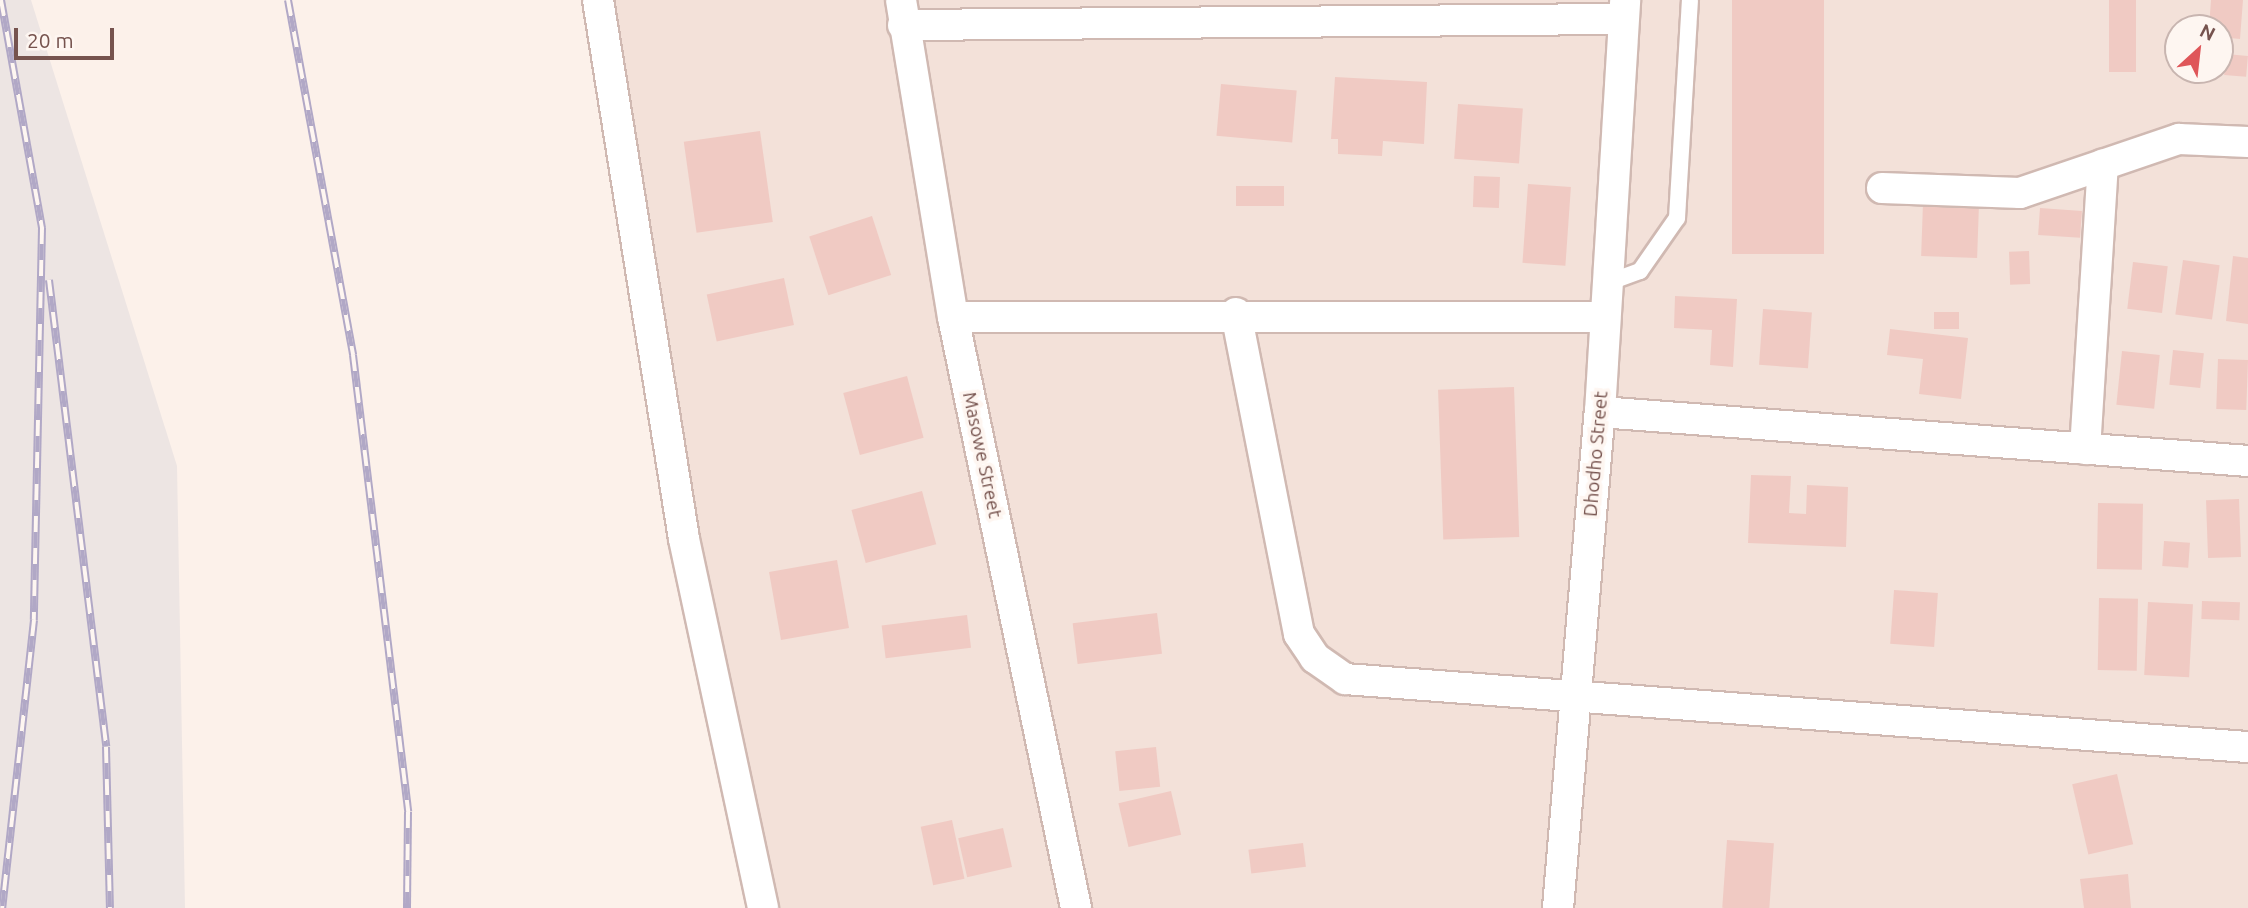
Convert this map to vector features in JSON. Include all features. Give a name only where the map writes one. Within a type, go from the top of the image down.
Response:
[{"type":"street","points":[[598,0],[684,540],[763,908]]},
{"type":"street","points":[[902,12],[1624,10]]},
{"type":"street","name":"Dhodho Street","points":[[1558,908],[1574,694],[1600,412],[1624,10]]},
{"type":"street","name":"Masowe Street","points":[[902,12],[953,317],[1076,908]]},
{"type":"street","points":[[1882,188],[2020,193],[2179,139],[2248,142]]},
{"type":"street","points":[[2085,449],[2103,165]]},
{"type":"street","points":[[1236,313],[1298,634],[1315,658],[1345,679],[1574,694],[2248,747]]},
{"type":"street","points":[[953,317],[1236,313],[1605,317]]},
{"type":"street","points":[[1600,412],[2248,461]]},
{"type":"lane","points":[[1607,283],[1640,271],[1677,218],[1690,0]]},
{"type":"shaded area","points":[[0,0],[31,0],[177,466],[185,908],[0,908]]},
{"type":"shaded area","points":[[614,0],[2248,0],[2248,908],[778,908],[674,450]]},
{"type":"building","points":[[1732,0],[1824,0],[1824,254],[1732,254]]},
{"type":"building","points":[[2109,0],[2136,0],[2136,72],[2109,72]]},
{"type":"building","points":[[2211,0],[2243,0],[2240,39],[2234,38],[2234,14],[2210,14]]},
{"type":"building","points":[[2234,55],[2248,56],[2246,77],[2234,76]]},
{"type":"building","points":[[1335,77],[1427,82],[1424,144],[1383,141],[1382,156],[1338,154],[1338,139],[1331,139]]},
{"type":"building","points":[[1221,84],[1297,91],[1292,142],[1216,136]]},
{"type":"building","points":[[1458,104],[1523,109],[1519,163],[1454,159]]},
{"type":"building","points":[[760,131],[773,222],[697,233],[684,142]]},
{"type":"building","points":[[1474,176],[1500,177],[1499,208],[1473,207]]},
{"type":"building","points":[[1528,184],[1571,187],[1565,266],[1522,263]]},
{"type":"building","points":[[1236,186],[1284,186],[1284,206],[1236,206]]},
{"type":"building","points":[[1923,203],[1979,205],[1977,258],[1921,256]]},
{"type":"building","points":[[2040,208],[2082,211],[2080,238],[2038,235]]},
{"type":"building","points":[[872,216],[891,275],[828,295],[809,236]]},
{"type":"building","points":[[2029,251],[2030,284],[2010,285],[2009,252]]},
{"type":"building","points":[[2233,256],[2248,258],[2248,324],[2226,321]]},
{"type":"building","points":[[2183,260],[2220,265],[2212,320],[2175,314]]},
{"type":"building","points":[[2133,262],[2168,266],[2162,313],[2127,309]]},
{"type":"building","points":[[784,278],[794,325],[717,341],[707,294]]},
{"type":"building","points":[[1675,296],[1737,299],[1733,367],[1710,365],[1712,330],[1674,328]]},
{"type":"building","points":[[1763,309],[1812,312],[1808,368],[1759,365]]},
{"type":"building","points":[[1934,312],[1959,312],[1959,329],[1934,329]]},
{"type":"building","points":[[1890,329],[1968,338],[1961,399],[1919,394],[1923,359],[1887,355]]},
{"type":"building","points":[[2173,350],[2204,353],[2200,388],[2169,385]]},
{"type":"building","points":[[2122,351],[2160,355],[2154,409],[2116,405]]},
{"type":"building","points":[[2218,359],[2248,360],[2246,410],[2216,409]]},
{"type":"building","points":[[907,376],[924,438],[860,455],[843,393]]},
{"type":"building","points":[[1514,387],[1519,537],[1443,540],[1438,390]]},
{"type":"building","points":[[1751,475],[1791,476],[1789,513],[1806,514],[1807,485],[1848,487],[1846,547],[1748,543]]},
{"type":"building","points":[[922,491],[936,544],[866,563],[851,510]]},
{"type":"building","points":[[2239,499],[2241,557],[2208,558],[2206,500]]},
{"type":"building","points":[[2098,503],[2143,504],[2142,570],[2097,569]]},
{"type":"building","points":[[2164,541],[2190,543],[2188,568],[2162,566]]},
{"type":"building","points":[[837,560],[849,628],[781,640],[769,572]]},
{"type":"building","points":[[1894,590],[1938,593],[1934,647],[1890,644]]},
{"type":"building","points":[[2099,598],[2138,599],[2137,671],[2098,670]]},
{"type":"building","points":[[2202,601],[2240,602],[2239,620],[2201,619]]},
{"type":"building","points":[[2148,602],[2193,604],[2189,677],[2144,675]]},
{"type":"building","points":[[1157,613],[1162,654],[1078,664],[1073,623]]},
{"type":"building","points":[[967,615],[971,648],[886,658],[882,625]]},
{"type":"building","points":[[1156,747],[1160,787],[1119,791],[1115,751]]},
{"type":"building","points":[[2117,774],[2133,844],[2088,855],[2072,784]]},
{"type":"building","points":[[1171,791],[1181,835],[1129,847],[1118,803]]},
{"type":"building","points":[[952,820],[964,879],[933,885],[921,827]]},
{"type":"building","points":[[1003,828],[1012,867],[967,877],[958,838]]},
{"type":"building","points":[[1727,840],[1774,843],[1769,908],[1722,908]]},
{"type":"building","points":[[1303,843],[1306,867],[1251,874],[1248,850]]},
{"type":"building","points":[[2128,874],[2131,908],[2084,908],[2080,879]]},
{"type":"railway","points":[[1,0],[42,228],[34,620],[2,908]]},
{"type":"railway","points":[[288,0],[353,355],[408,812],[407,908]]},
{"type":"railway","points":[[49,280],[106,747],[110,908]]}]
